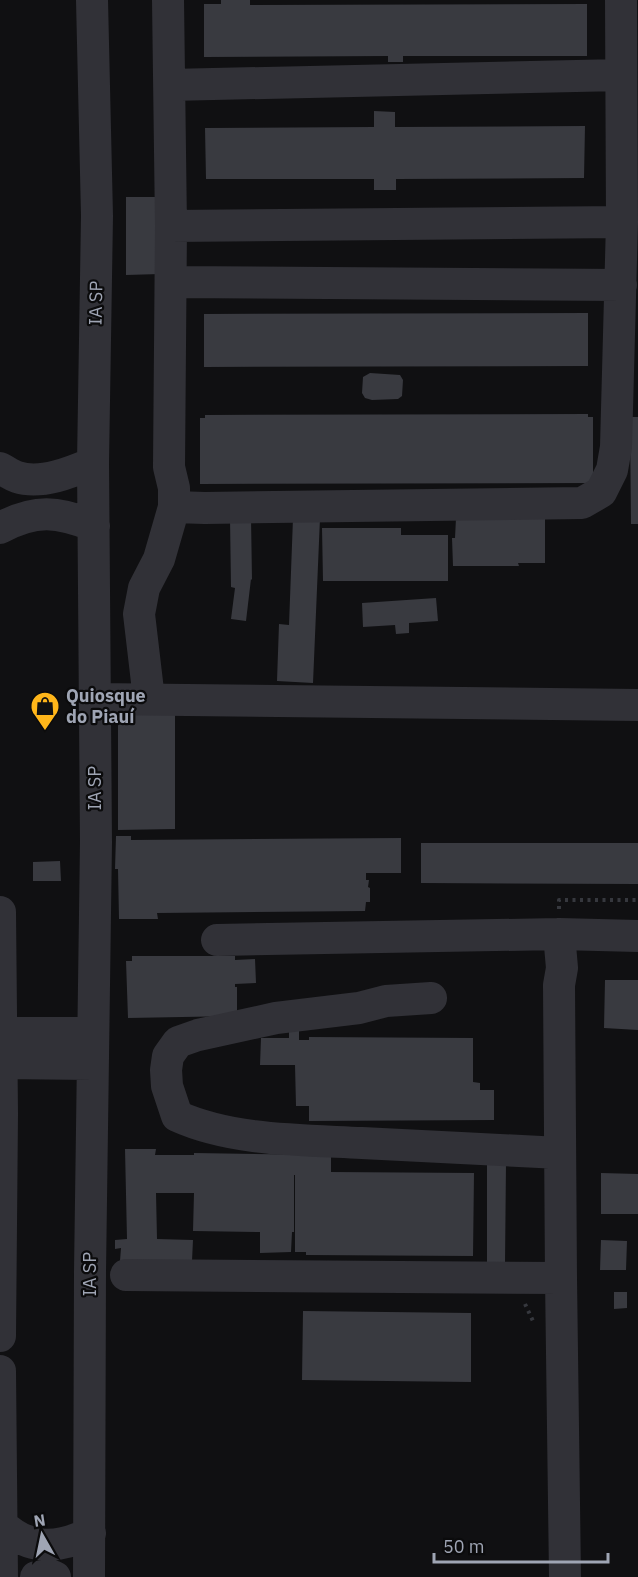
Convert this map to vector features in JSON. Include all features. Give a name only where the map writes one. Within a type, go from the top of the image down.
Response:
[{"type":"street","name":"IA SP","points":[[89,1577],[92,1033],[96,842],[93,463],[97,216],[92,0]]},
{"type":"street","points":[[149,699],[140,614],[144,588],[159,559],[174,507],[174,488],[169,467],[171,226],[168,0]]},
{"type":"street","points":[[174,507],[582,503],[601,492],[612,470],[617,438],[621,285],[627,207],[621,75],[621,0]]},
{"type":"street","points":[[170,85],[621,75]]},
{"type":"street","points":[[171,226],[627,207]]},
{"type":"street","points":[[171,282],[621,285]]},
{"type":"street","points":[[0,468],[19,478],[38,479],[76,471],[93,463]]},
{"type":"street","points":[[0,528],[15,520],[46,513],[70,516],[94,526]]},
{"type":"street","points":[[95,699],[638,705]]},
{"type":"street","points":[[0,912],[2,1048],[0,1336]]},
{"type":"street","points":[[559,934],[562,969],[559,985],[565,1577]]},
{"type":"street","points":[[218,940],[559,934],[638,936]]},
{"type":"street","points":[[431,998],[386,1001],[331,1013],[276,1018],[198,1035],[178,1042],[168,1056],[166,1070],[167,1086],[177,1116],[224,1132],[300,1140],[560,1153]]},
{"type":"street","points":[[2,1048],[92,1033]]},
{"type":"street","points":[[2,1048],[92,1064]]},
{"type":"street","points":[[126,1275],[561,1278]]},
{"type":"street","points":[[0,1371],[2,1577]]},
{"type":"street","points":[[2,1524],[12,1534],[31,1544],[55,1545],[90,1533]]},
{"type":"street","points":[[36,1577],[55,1577]]},
{"type":"path","points":[[559,934],[559,900],[638,900]]},
{"type":"building","points":[[221,0],[250,0],[250,5],[587,4],[587,56],[403,56],[403,62],[388,62],[388,56],[204,57],[204,4],[221,4]]},
{"type":"building","points":[[374,111],[395,112],[395,127],[585,126],[584,178],[396,179],[396,190],[374,190],[374,179],[206,179],[205,128],[374,127]]},
{"type":"building","points":[[126,197],[160,197],[160,274],[126,275]]},
{"type":"building","points":[[588,313],[588,366],[204,367],[204,314]]},
{"type":"building","points":[[370,373],[400,375],[403,380],[402,396],[398,399],[365,398],[362,393],[363,377]]},
{"type":"building","points":[[588,414],[588,417],[593,417],[593,483],[200,484],[200,418],[205,418],[205,415]]},
{"type":"building","points":[[630,417],[638,417],[638,524],[631,524]]},
{"type":"building","points":[[251,517],[252,580],[246,621],[231,619],[235,588],[231,587],[230,518]]},
{"type":"building","points":[[293,518],[320,518],[313,683],[277,681],[279,624],[289,625]]},
{"type":"building","points":[[456,518],[545,518],[545,563],[518,563],[519,566],[453,566],[452,538],[455,538]]},
{"type":"building","points":[[322,528],[401,528],[401,535],[448,535],[448,581],[323,581]]},
{"type":"building","points":[[436,598],[438,621],[409,623],[409,633],[396,634],[395,625],[363,627],[362,603]]},
{"type":"building","points":[[175,713],[175,829],[118,830],[118,714]]},
{"type":"building","points":[[116,836],[131,836],[131,840],[401,838],[401,873],[366,873],[366,880],[369,880],[370,902],[366,902],[365,911],[157,913],[158,919],[119,919],[118,869],[115,869]]},
{"type":"building","points":[[421,843],[638,843],[638,884],[421,883]]},
{"type":"building","points":[[60,861],[61,881],[33,881],[33,862]]},
{"type":"building","points":[[132,956],[235,956],[235,960],[255,959],[256,983],[235,984],[237,987],[237,1016],[128,1018],[126,961],[132,961]]},
{"type":"building","points":[[605,980],[638,980],[638,1030],[604,1028]]},
{"type":"building","points":[[299,1029],[299,1040],[309,1040],[309,1037],[473,1038],[473,1082],[480,1083],[480,1090],[494,1090],[494,1120],[309,1121],[309,1106],[296,1106],[295,1065],[260,1065],[261,1038],[289,1038],[289,1030]]},
{"type":"building","points":[[125,1149],[156,1149],[155,1155],[194,1155],[194,1153],[331,1155],[331,1172],[474,1173],[473,1256],[306,1255],[306,1252],[295,1252],[294,1175],[294,1232],[292,1232],[291,1252],[260,1253],[260,1232],[193,1231],[194,1193],[156,1193],[157,1239],[193,1240],[192,1261],[120,1261],[121,1248],[115,1249],[115,1240],[127,1239]]},
{"type":"building","points":[[487,1158],[506,1163],[505,1264],[487,1264]]},
{"type":"building","points":[[601,1173],[638,1174],[638,1214],[601,1214]]},
{"type":"building","points":[[601,1240],[627,1241],[626,1270],[600,1270]]},
{"type":"building","points":[[614,1292],[627,1292],[627,1308],[614,1309]]},
{"type":"building","points":[[303,1311],[471,1313],[471,1382],[302,1380]]},
{"type":"place","name":"Quiosque do Piauí","points":[[45,732]]}]
